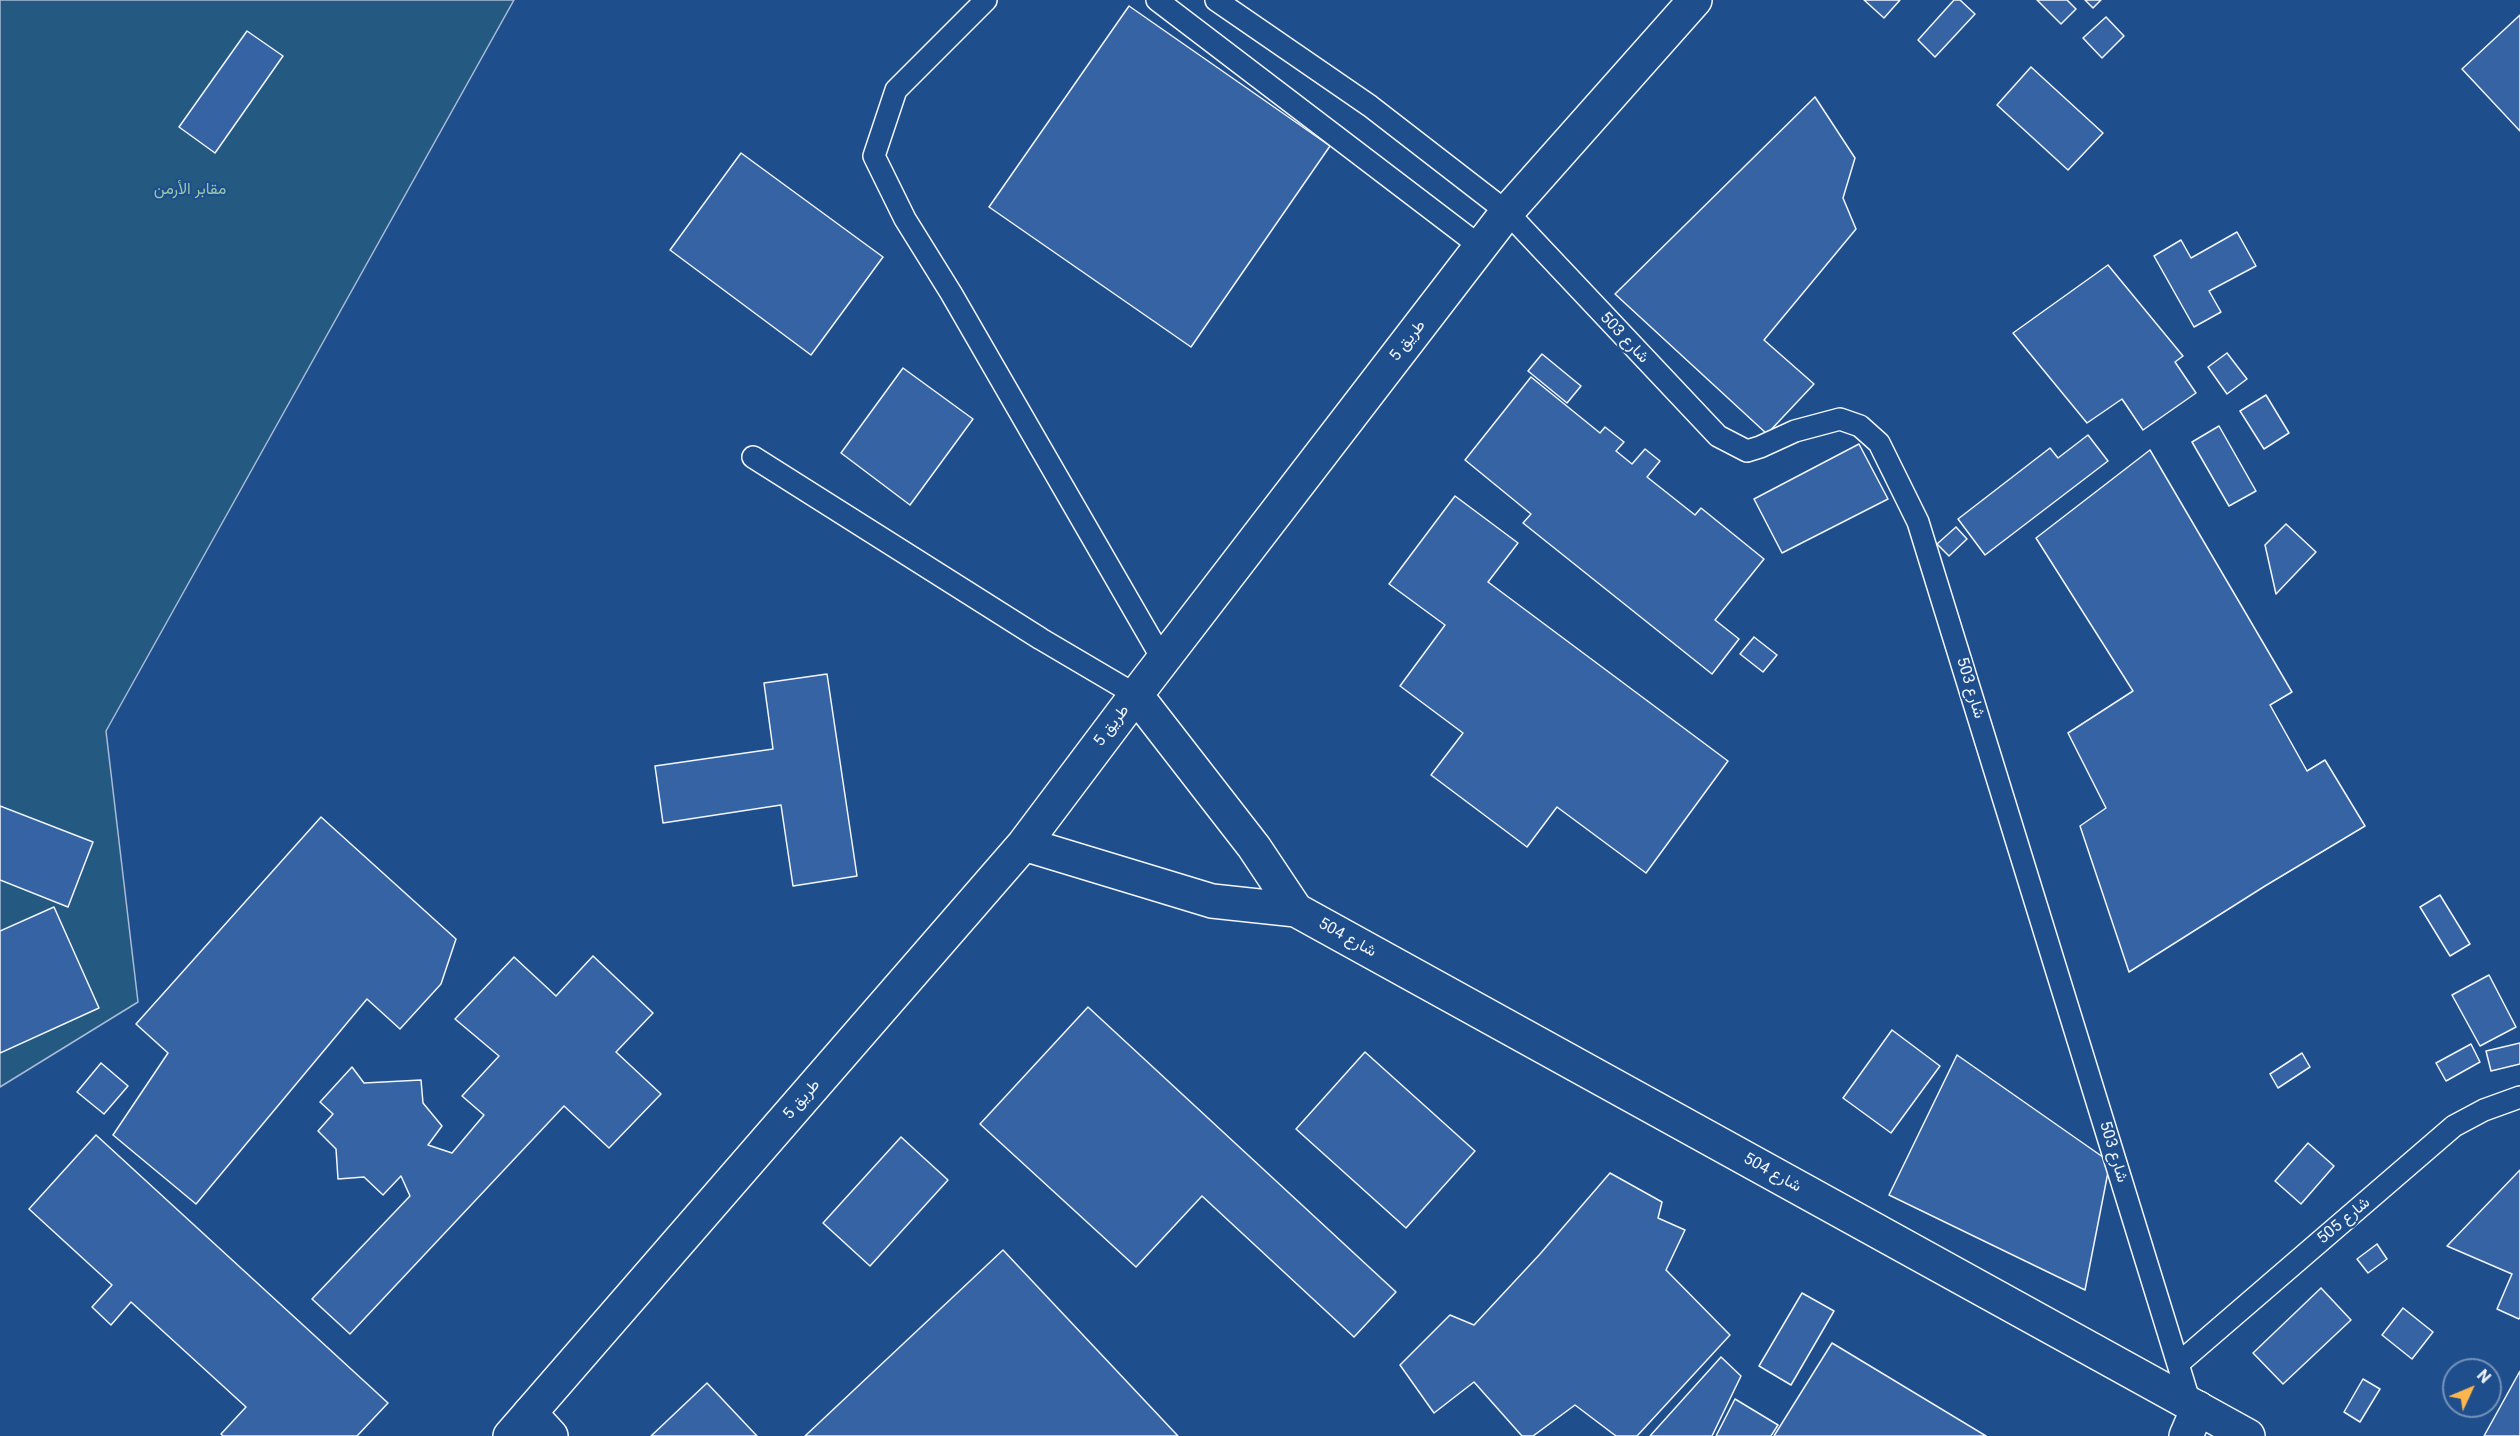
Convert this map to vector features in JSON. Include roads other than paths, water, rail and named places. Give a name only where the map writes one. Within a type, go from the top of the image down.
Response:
[{"type":"main road","name":"طريق 5","points":[[530,1428],[1024,844],[1136,694],[1507,212],[1695,0]]},
{"type":"main road","name":"شارع 504","points":[[1136,694],[1254,846],[1296,910]]},
{"type":"main road","name":"شارع 504","points":[[1024,844],[1212,901],[1296,910],[2191,1415],[2248,1436]]},
{"type":"lane","points":[[987,0],[896,90],[874,156],[905,219],[957,304],[1163,660]]},
{"type":"lane","points":[[1157,0],[1481,247]]},
{"type":"lane","name":"شارع 503","points":[[1216,0],[1370,106],[1507,212],[1620,335],[1718,436],[1747,451],[1795,431],[1840,419],[1860,426],[1879,443],[1918,522],[2179,1363],[2191,1415]]},
{"type":"lane","points":[[753,456],[1041,639],[1136,694]]},
{"type":"lane","name":"شارع 505","points":[[2179,1363],[2454,1126],[2484,1110],[2520,1097]]},
{"type":"park label","name":"مقابر الأرمن","points":[[190,190]]}]
